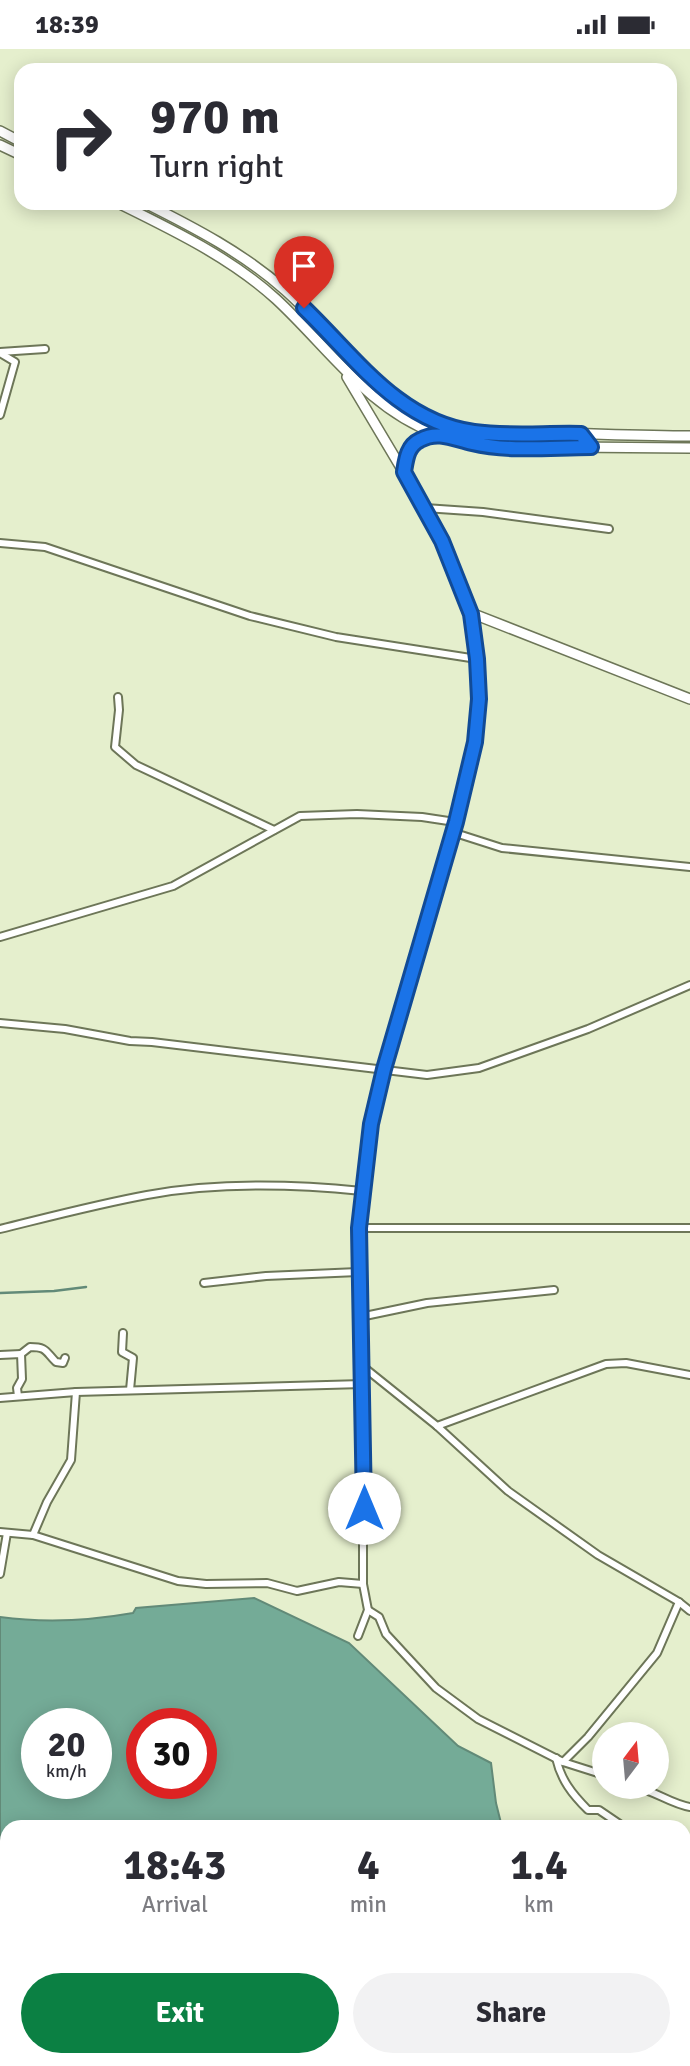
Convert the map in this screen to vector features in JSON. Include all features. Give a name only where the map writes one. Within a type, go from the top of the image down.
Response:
[{"type":"main road","points":[[131,210],[202,247],[246,274],[276,299],[374,398],[408,421],[437,434],[475,444],[508,448],[690,448]]},
{"type":"main road","points":[[159,210],[203,232],[251,262],[285,290],[323,326],[351,358],[407,407],[438,422],[472,432],[516,435],[690,436]]},
{"type":"main road","points":[[342,368],[425,508],[450,559],[471,614],[690,699]]},
{"type":"main road","points":[[404,472],[407,455],[414,443],[437,434]]},
{"type":"main road","points":[[581,434],[591,447]]},
{"type":"street","points":[[0,353],[45,349]]},
{"type":"street","points":[[0,353],[15,362],[0,415]]},
{"type":"street","points":[[425,508],[609,530]]},
{"type":"street","points":[[0,543],[45,547],[250,616],[336,638],[477,659]]},
{"type":"street","points":[[358,1636],[368,1610],[363,1584],[363,1384],[358,1272],[362,1191],[371,1124],[384,1069],[456,822],[475,742],[479,699],[471,614]]},
{"type":"street","points":[[118,697],[115,747],[136,765],[274,830]]},
{"type":"street","points":[[0,937],[173,886],[300,816],[357,814],[422,817],[456,822]]},
{"type":"street","points":[[453,832],[502,848],[690,867]]},
{"type":"street","points":[[0,1023],[65,1029],[130,1041],[427,1075],[479,1068],[588,1029],[690,985]]},
{"type":"street","points":[[0,1229],[148,1195],[199,1188],[286,1186],[362,1191]]},
{"type":"street","points":[[359,1228],[690,1228]]},
{"type":"street","points":[[204,1283],[266,1276],[358,1272]]},
{"type":"street","points":[[360,1317],[427,1303],[554,1290]]},
{"type":"street","points":[[123,1333],[122,1352],[133,1360],[130,1390]]},
{"type":"street","points":[[0,1355],[21,1354],[30,1347],[40,1347],[46,1349],[56,1362],[63,1363],[65,1358]]},
{"type":"street","points":[[19,1396],[17,1388],[22,1379],[21,1354]]},
{"type":"street","points":[[437,1426],[606,1364],[626,1363],[690,1375]]},
{"type":"street","points":[[361,1365],[437,1426],[508,1491],[598,1555],[690,1611]]},
{"type":"street","points":[[0,1398],[76,1392],[363,1384]]},
{"type":"street","points":[[33,1535],[47,1502],[71,1460],[76,1392]]},
{"type":"street","points":[[0,1574],[3,1532],[33,1535],[178,1581],[206,1584],[267,1583],[297,1591],[339,1582],[363,1584]]},
{"type":"street","points":[[564,1762],[657,1653],[679,1602]]},
{"type":"street","points":[[368,1610],[379,1618],[386,1634],[436,1688],[478,1719],[564,1762],[592,1771]]},
{"type":"street","points":[[556,1758],[559,1774],[573,1795],[587,1810],[598,1810],[613,1820]]},
{"type":"street","points":[[665,1799],[690,1807]]},
{"type":"shaded area","points":[[254,1598],[349,1643],[458,1746],[491,1763],[500,1820],[0,1820],[0,1617],[33,1620],[100,1618],[133,1613],[136,1608]]},
{"type":"waterway","points":[[0,1293],[86,1287]]},
{"type":"route","points":[[304,308],[351,358],[407,407],[438,422],[472,432],[516,435],[581,434],[591,447],[508,448],[475,444],[437,434],[414,443],[407,455],[404,472],[442,541],[471,614],[479,699],[475,742],[456,822],[384,1069],[371,1124],[362,1191],[358,1272],[363,1384],[364,1508]]}]
